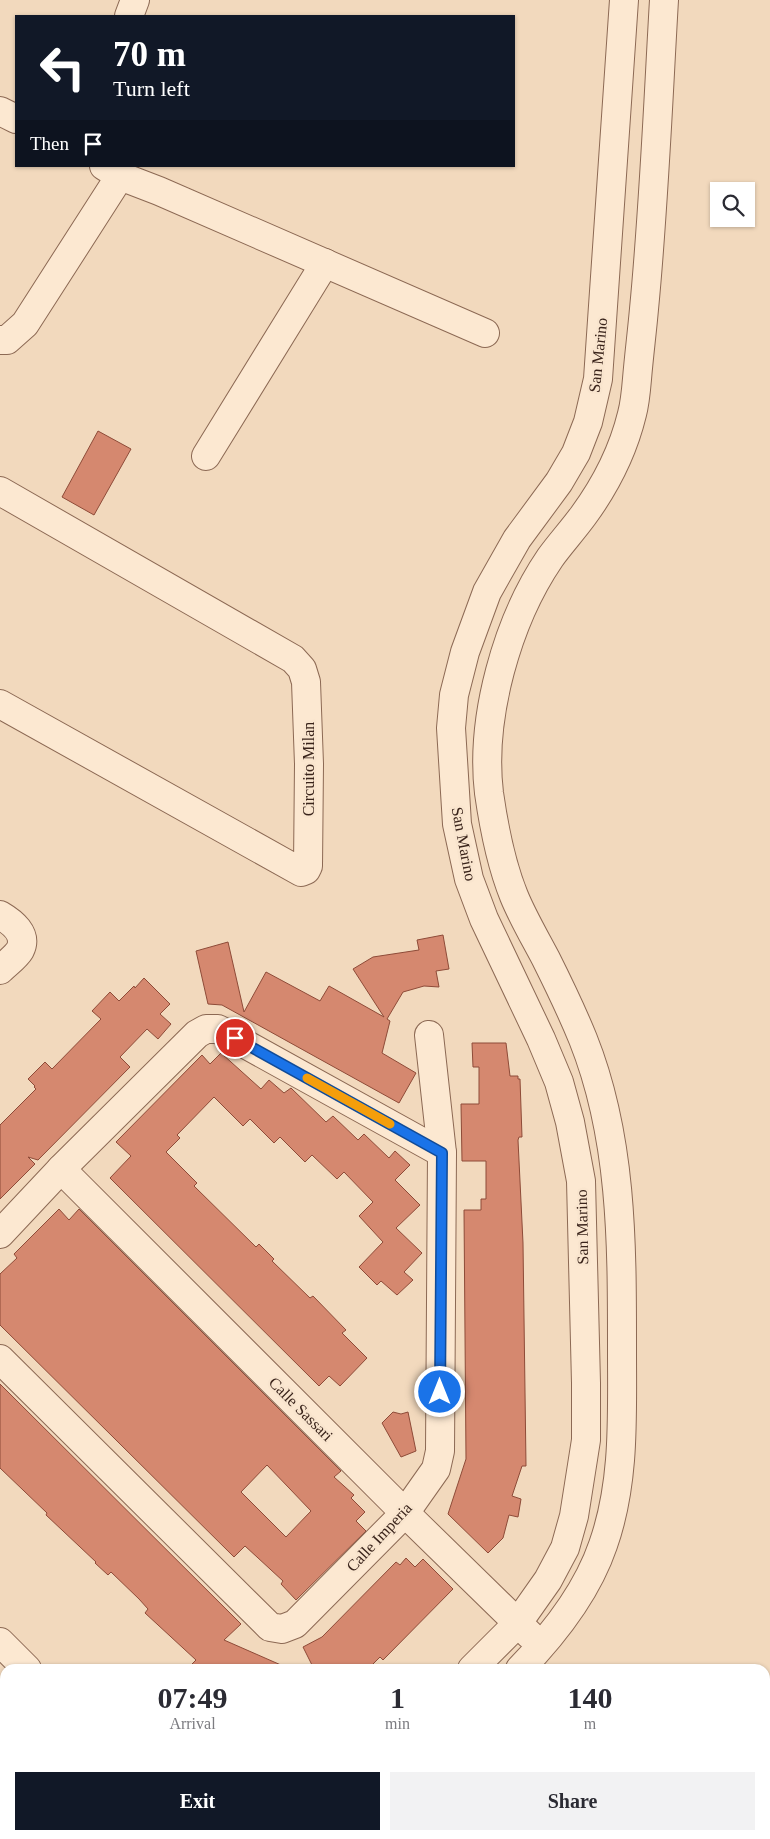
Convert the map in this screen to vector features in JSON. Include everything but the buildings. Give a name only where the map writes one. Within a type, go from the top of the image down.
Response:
[{"type":"street","points":[[129,15],[134,0]]},
{"type":"street","name":"San Marino","points":[[477,1664],[517,1624],[548,1580],[564,1548],[574,1516],[586,1440],[581,1181],[570,1122],[559,1082],[541,1039],[484,919],[469,879],[457,824],[451,728],[454,695],[465,652],[487,592],[517,539],[559,482],[576,453],[588,422],[598,379],[624,0]]},
{"type":"street","name":"San Marino","points":[[525,1664],[542,1647],[582,1591],[604,1544],[617,1487],[622,1444],[622,1286],[616,1168],[610,1130],[584,1040],[548,963],[513,895],[502,861],[489,791],[491,716],[505,651],[528,595],[550,558],[585,514],[608,477],[623,444],[634,408],[648,260],[664,0]]},
{"type":"street","points":[[0,111],[15,118]]},
{"type":"street","points":[[0,340],[7,340],[25,324],[112,171],[485,333]]},
{"type":"street","points":[[206,456],[325,263]]},
{"type":"street","name":"Circuito Milan","points":[[0,491],[294,659],[302,669],[306,682],[309,764],[308,866],[306,870],[301,872],[0,704]]},
{"type":"street","points":[[0,915],[10,921],[18,930],[22,940],[20,950],[0,970]]},
{"type":"street","points":[[0,1234],[61,1169],[197,1034],[206,1028],[218,1029],[442,1153]]},
{"type":"street","name":"Calle Imperia","points":[[0,1359],[270,1627],[282,1629],[295,1624],[405,1513],[436,1469],[440,1451],[442,1153],[429,1035]]},
{"type":"street","name":"Calle Sassari","points":[[61,1169],[405,1513],[542,1647]]},
{"type":"street","points":[[586,1440],[622,1444]]},
{"type":"street","points":[[0,1642],[22,1664]]},
{"type":"slow traffic","points":[[307,1078],[390,1124]]},
{"type":"route","points":[[235,1038],[442,1153],[440,1392]]}]
